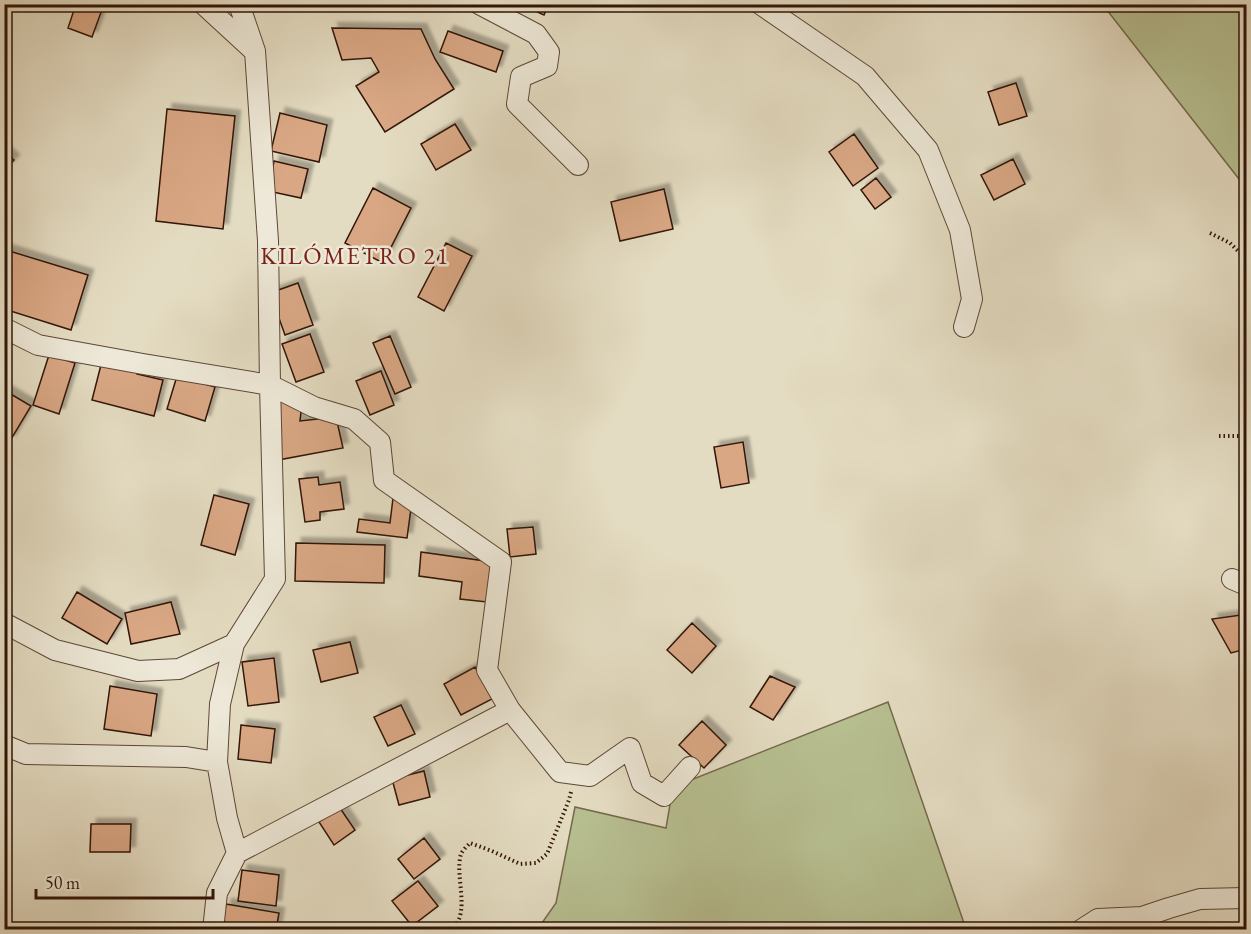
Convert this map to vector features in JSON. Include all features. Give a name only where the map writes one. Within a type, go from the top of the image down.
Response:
[{"type":"street","points":[[203,4],[255,51]]},
{"type":"street","points":[[237,853],[227,818],[217,762],[220,704],[234,644],[275,579],[268,241],[255,51],[239,4]]},
{"type":"street","points":[[479,4],[536,34],[549,52],[547,66],[521,77],[517,104],[579,165]]},
{"type":"street","points":[[760,4],[865,76],[928,150],[960,230],[972,299],[964,327]]},
{"type":"street","points":[[4,328],[38,345],[270,385],[314,407],[354,419],[380,442],[384,480],[501,562],[487,670],[510,711],[560,772],[590,776],[630,748],[642,783],[664,796],[690,767]]},
{"type":"street","points":[[4,623],[55,650],[138,671],[179,669],[234,644]]},
{"type":"street","points":[[213,930],[217,893],[237,853],[510,711]]},
{"type":"street","points":[[4,745],[26,754],[186,757],[217,762]]},
{"type":"street","points":[[1081,930],[1098,919],[1142,917],[1200,899],[1246,898]]},
{"type":"path","points":[[1210,233],[1230,243],[1246,259]]},
{"type":"path","points":[[1219,435],[1239,436],[1246,432]]},
{"type":"path","points":[[451,930],[460,917],[462,904],[459,870],[462,852],[470,843],[520,864],[536,863],[547,854],[553,841],[569,800],[575,774]]},
{"type":"green space","points":[[1103,5],[1246,5],[1246,188]]},
{"type":"green space","points":[[888,702],[966,929],[537,930],[556,903],[575,807],[666,828],[673,787]]},
{"type":"building","points":[[76,4],[96,4],[103,7],[92,37],[68,28]]},
{"type":"building","points":[[520,4],[549,4],[544,15]]},
{"type":"building","points":[[332,28],[421,29],[435,59],[454,89],[385,132],[356,86],[379,72],[371,58],[342,60]]},
{"type":"building","points":[[448,31],[503,51],[496,72],[440,52]]},
{"type":"building","points":[[1016,83],[1027,116],[999,125],[988,92]]},
{"type":"building","points":[[167,109],[235,116],[223,229],[156,221]]},
{"type":"building","points":[[280,113],[327,125],[319,162],[271,151]]},
{"type":"building","points":[[455,124],[471,150],[436,170],[421,144]]},
{"type":"building","points":[[854,134],[878,168],[853,186],[829,152]]},
{"type":"building","points":[[4,151],[14,160],[4,170]]},
{"type":"building","points":[[1013,159],[1025,184],[994,200],[981,175]]},
{"type":"building","points":[[274,161],[308,169],[301,198],[268,191]]},
{"type":"building","points":[[876,178],[891,197],[875,209],[861,190]]},
{"type":"building","points":[[373,188],[411,208],[383,263],[345,243]]},
{"type":"building","points":[[664,189],[673,229],[620,241],[611,202]]},
{"type":"building","points":[[446,243],[472,256],[444,311],[418,297]]},
{"type":"building","points":[[6,250],[88,275],[71,330],[4,309]]},
{"type":"building","points":[[298,283],[313,325],[285,335],[270,293]]},
{"type":"building","points":[[310,334],[324,372],[296,382],[282,344]]},
{"type":"building","points":[[390,336],[411,387],[395,394],[373,343]]},
{"type":"building","points":[[49,355],[75,363],[59,414],[33,405]]},
{"type":"building","points":[[102,361],[138,370],[137,374],[163,380],[154,416],[92,400]]},
{"type":"building","points":[[381,371],[394,405],[370,415],[356,381]]},
{"type":"building","points":[[177,376],[215,387],[205,421],[167,409]]},
{"type":"building","points":[[4,390],[31,406],[10,441],[4,437]]},
{"type":"building","points":[[273,399],[302,403],[300,421],[336,417],[343,448],[278,460]]},
{"type":"building","points":[[743,442],[749,483],[721,488],[714,447]]},
{"type":"building","points":[[318,477],[319,485],[340,482],[344,509],[320,512],[320,520],[305,522],[299,479]]},
{"type":"building","points":[[214,495],[249,504],[235,555],[201,545]]},
{"type":"building","points":[[393,498],[412,501],[407,538],[357,532],[359,519],[390,523]]},
{"type":"building","points":[[533,527],[536,554],[510,557],[507,529]]},
{"type":"building","points":[[296,543],[385,545],[384,583],[295,581]]},
{"type":"building","points":[[421,552],[492,562],[487,602],[460,599],[462,582],[419,576]]},
{"type":"building","points":[[77,592],[122,619],[107,644],[62,618]]},
{"type":"building","points":[[171,602],[180,634],[131,644],[125,613]]},
{"type":"building","points":[[1241,615],[1246,649],[1231,653],[1212,619]]},
{"type":"building","points":[[692,623],[716,646],[692,673],[667,650]]},
{"type":"building","points":[[350,642],[358,673],[321,682],[313,650]]},
{"type":"building","points":[[274,658],[279,702],[248,706],[242,662]]},
{"type":"building","points":[[475,667],[492,699],[461,715],[444,684]]},
{"type":"building","points":[[770,676],[795,687],[773,720],[750,707]]},
{"type":"building","points":[[110,686],[157,694],[151,736],[104,729]]},
{"type":"building","points":[[401,705],[415,734],[388,746],[374,717]]},
{"type":"building","points":[[702,721],[726,745],[704,768],[679,745]]},
{"type":"building","points":[[241,725],[275,729],[271,763],[238,759]]},
{"type":"building","points":[[424,771],[430,797],[399,805],[392,779]]},
{"type":"building","points":[[340,808],[355,830],[334,845],[319,822]]},
{"type":"building","points":[[91,824],[131,824],[130,852],[90,852]]},
{"type":"building","points":[[424,838],[440,859],[414,879],[398,859]]},
{"type":"building","points":[[242,870],[279,875],[276,906],[238,901]]},
{"type":"building","points":[[418,881],[438,906],[412,926],[392,901]]},
{"type":"building","points":[[226,904],[279,913],[276,930],[223,922]]},
{"type":"district","name":"KILÓMETRO 21","points":[[355,255]]}]
